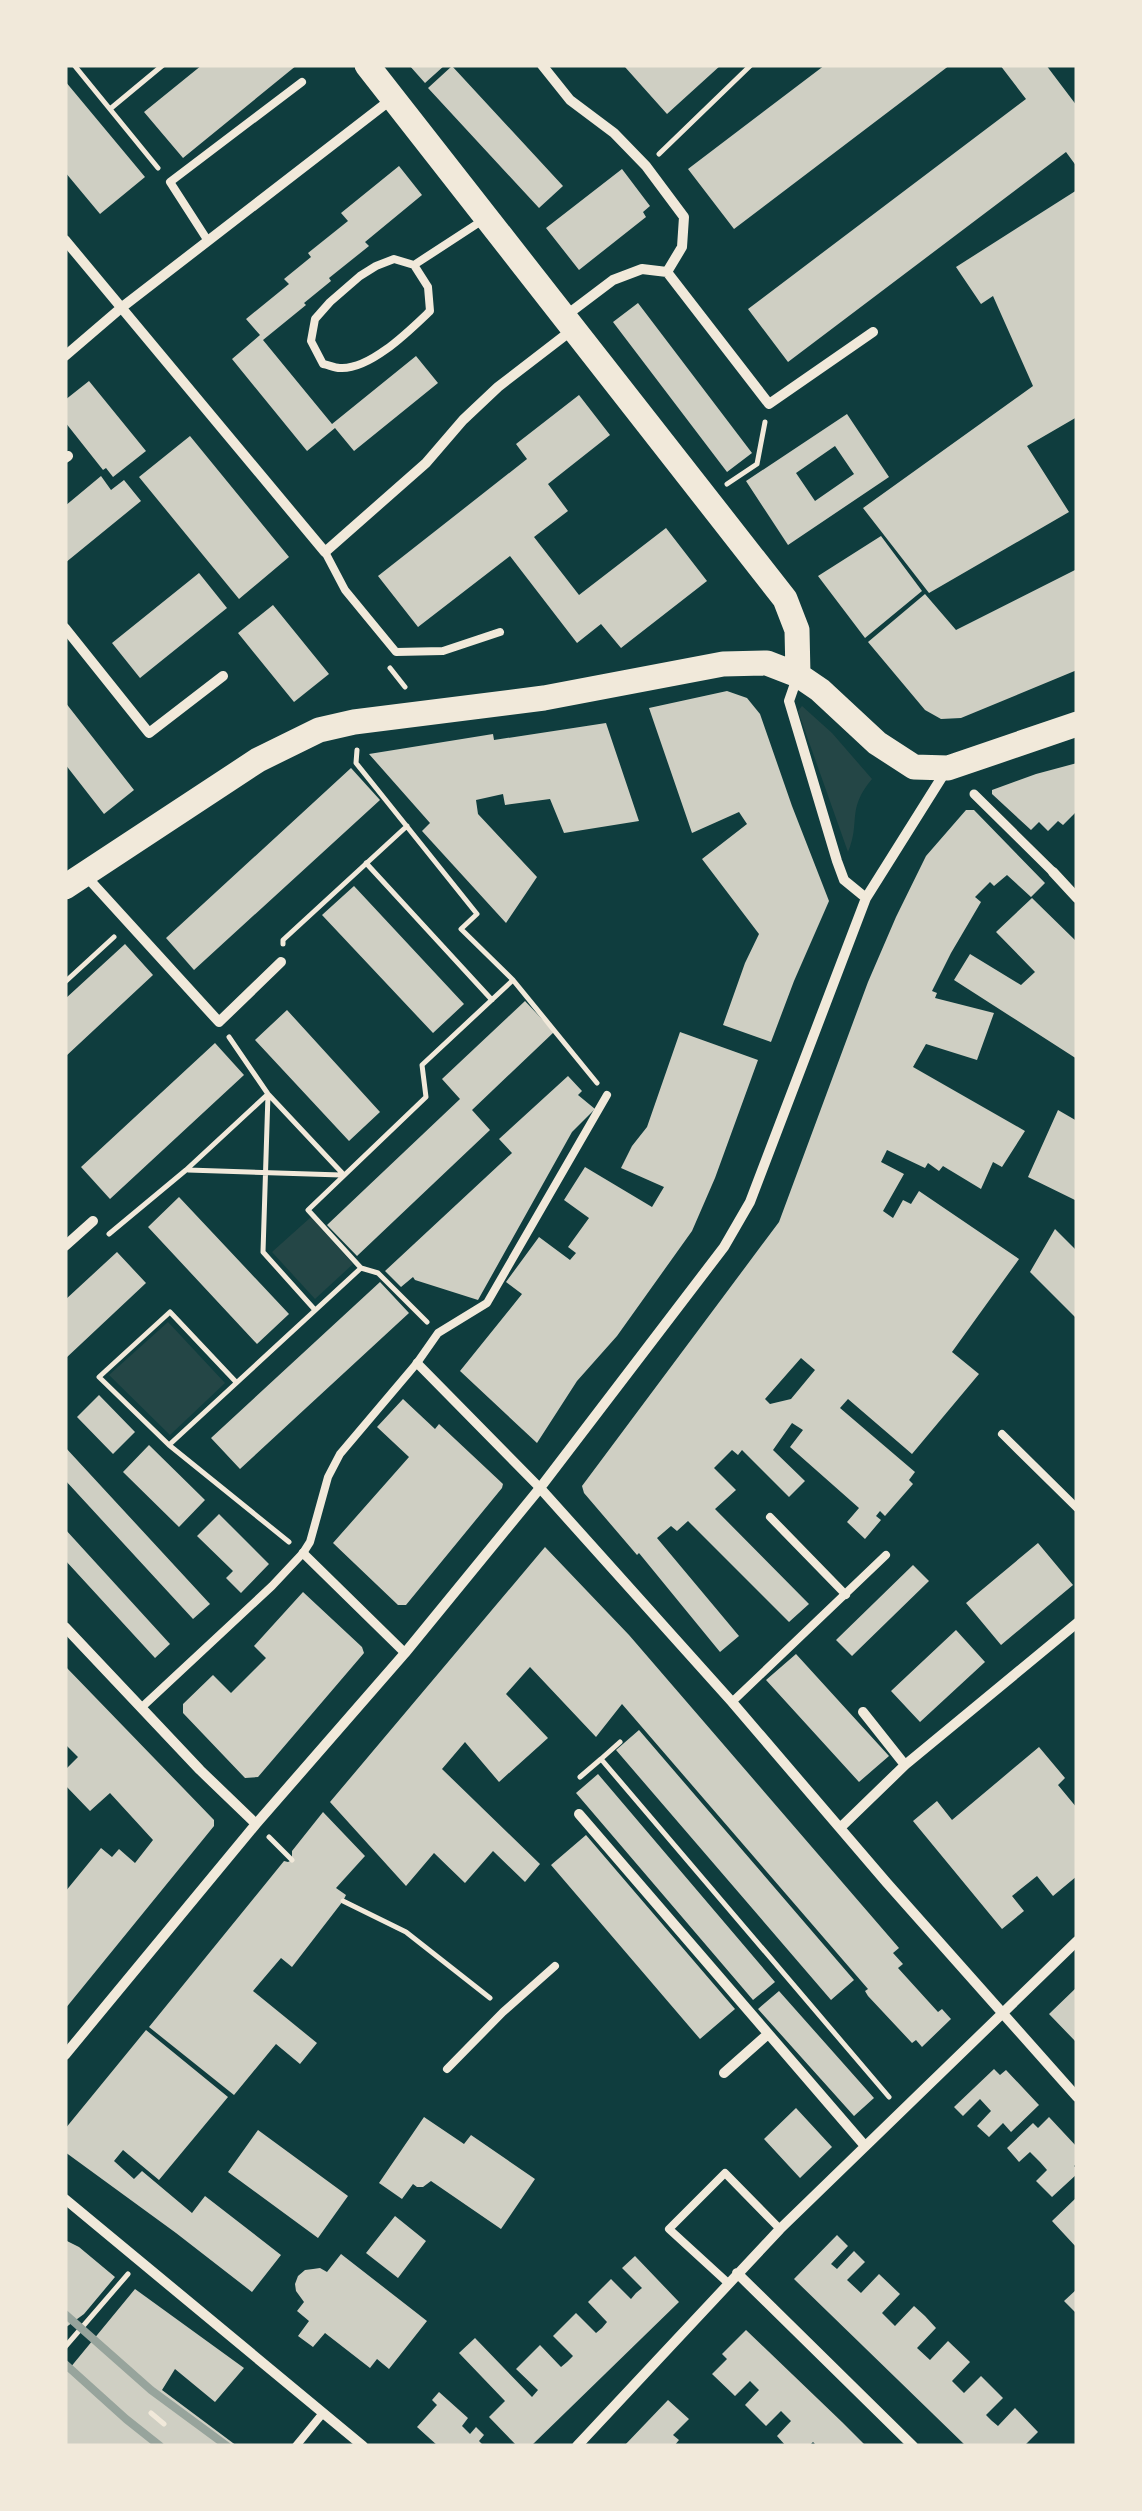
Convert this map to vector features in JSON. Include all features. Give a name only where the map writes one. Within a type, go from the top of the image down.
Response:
[{"type":"main road","points":[[367,65],[784,599],[796,630],[798,674]]},
{"type":"main road","points":[[74,880],[258,760],[320,730],[354,722],[544,698],[722,664],[767,662],[798,674],[877,743],[914,767],[948,768],[1077,724]]},
{"type":"street","points":[[542,65],[570,100],[614,133],[646,166],[684,217],[682,247],[667,272]]},
{"type":"street","points":[[65,356],[121,308],[393,98]]},
{"type":"street","points":[[65,240],[325,552],[426,462],[463,420],[613,280],[642,269],[667,272],[768,404],[872,332]]},
{"type":"street","points":[[65,628],[149,733],[223,676]]},
{"type":"street","points":[[798,674],[789,700],[832,844],[844,880],[866,898]]},
{"type":"street","points":[[65,2055],[540,1488],[724,1248],[750,1202],[866,898],[948,768]]},
{"type":"street","points":[[974,794],[1077,898]]},
{"type":"street","points":[[74,880],[128,923],[219,1022],[282,962]]},
{"type":"street","points":[[65,1246],[93,1221]]},
{"type":"street","points":[[417,1363],[540,1488],[1077,2097]]},
{"type":"street","points":[[303,1553],[405,1652]]},
{"type":"street","points":[[840,1828],[906,1765],[1077,1624]]},
{"type":"street","points":[[65,1627],[256,1824]]},
{"type":"street","points":[[864,1712],[906,1765]]},
{"type":"street","points":[[579,1814],[865,2146]]},
{"type":"street","points":[[577,2446],[780,2229],[1077,1940]]},
{"type":"street","points":[[724,2073],[768,2034]]},
{"type":"street","points":[[65,2199],[363,2446]]},
{"type":"street","points":[[737,2273],[913,2446]]},
{"type":"lane","points":[[208,241],[170,182],[302,82]]},
{"type":"lane","points":[[414,265],[428,286],[430,311],[391,346],[363,363],[340,369],[323,364],[311,341],[314,319],[330,302],[376,266],[394,259],[414,265],[486,218]]},
{"type":"lane","points":[[325,552],[344,590],[396,652],[443,652],[500,632]]},
{"type":"lane","points":[[142,1708],[303,1553],[310,1542],[333,1464],[346,1444],[438,1333],[487,1303],[607,1095]]},
{"type":"lane","points":[[1002,1434],[1077,1508]]},
{"type":"lane","points":[[770,1517],[846,1595]]},
{"type":"lane","points":[[732,1702],[886,1555]]},
{"type":"lane","points":[[447,2068],[555,1966]]},
{"type":"lane","points":[[728,2283],[669,2229],[724,2172],[780,2229]]},
{"type":"lane","points":[[296,2446],[323,2413]]},
{"type":"path","points":[[74,65],[170,182]]},
{"type":"path","points":[[110,109],[163,65]]},
{"type":"path","points":[[646,166],[751,65]]},
{"type":"path","points":[[721,488],[757,464],[768,404]]},
{"type":"path","points":[[396,652],[387,664],[404,686],[410,715]]},
{"type":"path","points":[[358,742],[356,764],[478,914],[462,929],[513,980],[607,1095]]},
{"type":"path","points":[[282,962],[283,940],[406,826]]},
{"type":"path","points":[[366,863],[492,1000]]},
{"type":"path","points":[[65,982],[128,923]]},
{"type":"path","points":[[438,1333],[378,1273],[361,1268],[308,1210],[426,1097],[422,1065],[513,980]]},
{"type":"path","points":[[219,1022],[268,1094],[344,1176]]},
{"type":"path","points":[[93,1221],[108,1235],[268,1094]]},
{"type":"path","points":[[268,1094],[263,1252],[316,1310]]},
{"type":"path","points":[[186,1170],[344,1176]]},
{"type":"path","points":[[169,1445],[361,1268]]},
{"type":"path","points":[[237,1383],[170,1312],[99,1376],[169,1445],[303,1553]]},
{"type":"path","points":[[580,1776],[620,1742]]},
{"type":"path","points":[[600,1759],[900,2110]]},
{"type":"path","points":[[256,1824],[292,1860]]},
{"type":"path","points":[[343,1901],[406,1932],[486,1993],[502,2012]]},
{"type":"path","points":[[65,2347],[140,2260]]},
{"type":"path","points":[[151,2413],[164,2424]]},
{"type":"shaded area","points":[[802,706],[872,779],[856,808],[848,852],[798,711]]},
{"type":"shaded area","points":[[311,1217],[353,1264],[315,1299],[272,1252]]},
{"type":"shaded area","points":[[168,1322],[225,1383],[170,1435],[109,1375]]},
{"type":"building","points":[[202,65],[297,65],[183,158],[144,112]]},
{"type":"building","points":[[409,65],[445,65],[425,83]]},
{"type":"building","points":[[721,65],[667,114],[625,67]]},
{"type":"building","points":[[825,65],[950,65],[734,229],[688,169]]},
{"type":"building","points":[[1000,65],[1046,65],[1077,106],[1077,167],[1066,152],[788,362],[748,309],[1026,99]]},
{"type":"building","points":[[452,66],[563,186],[539,208],[428,88]]},
{"type":"building","points":[[65,81],[145,177],[100,214],[65,172]]},
{"type":"building","points":[[399,166],[422,195],[365,242],[369,246],[263,340],[332,424],[416,356],[438,383],[354,451],[335,428],[307,451],[232,359],[260,335],[246,319],[289,284],[284,279],[311,257],[308,253],[348,221],[341,213]]},
{"type":"building","points":[[622,169],[650,206],[643,212],[646,217],[579,270],[546,228]]},
{"type":"building","points":[[1077,190],[1077,417],[1027,446],[1069,512],[929,593],[863,508],[1033,386],[993,296],[981,304],[956,267]]},
{"type":"building","points":[[638,303],[752,453],[727,472],[613,322]]},
{"type":"building","points":[[89,381],[146,451],[113,477],[65,422],[65,400]]},
{"type":"building","points":[[579,395],[610,435],[548,484],[568,511],[534,537],[579,595],[666,528],[707,581],[621,648],[601,624],[577,643],[510,556],[418,627],[378,576],[527,459],[516,444]]},
{"type":"building","points":[[847,414],[889,477],[788,545],[746,481]],"holes":[[[835,446],[854,474],[815,501],[796,473]]]},
{"type":"building","points":[[190,436],[289,557],[239,599],[139,477]]},
{"type":"building","points":[[101,476],[111,490],[124,480],[141,501],[65,563],[65,506]]},
{"type":"building","points":[[881,536],[922,591],[865,638],[818,576]]},
{"type":"building","points":[[1077,569],[1077,670],[961,718],[941,719],[925,710],[868,642],[925,594],[956,630]]},
{"type":"building","points":[[199,573],[227,608],[140,678],[112,643]]},
{"type":"building","points":[[273,605],[329,674],[294,702],[238,633]]},
{"type":"building","points":[[727,691],[747,698],[760,714],[829,901],[771,1042],[723,1025],[759,934],[702,859],[747,824],[739,812],[692,833],[649,708]]},
{"type":"building","points":[[65,702],[134,790],[104,814],[65,764]]},
{"type":"building","points":[[606,723],[639,821],[564,833],[550,799],[505,805],[503,794],[476,800],[478,814],[537,877],[506,923],[422,831],[430,823],[369,754],[493,734],[494,740]]},
{"type":"building","points":[[1077,763],[1077,815],[1063,825],[1058,821],[1048,831],[1039,822],[1031,830],[992,794],[992,790]]},
{"type":"building","points":[[351,768],[380,800],[194,970],[166,938]]},
{"type":"building","points":[[966,810],[974,810],[1045,883],[1031,897],[1007,875],[994,886],[990,882],[975,897],[981,902],[932,991],[937,993],[935,998],[994,1013],[977,1060],[926,1044],[913,1067],[1025,1131],[1002,1167],[993,1162],[981,1189],[943,1166],[939,1171],[928,1163],[925,1168],[887,1150],[881,1162],[904,1174],[883,1211],[893,1218],[903,1200],[911,1204],[919,1191],[1019,1259],[952,1352],[979,1374],[912,1454],[848,1399],[840,1408],[915,1472],[909,1480],[913,1484],[885,1516],[880,1511],[876,1516],[881,1520],[865,1539],[847,1522],[859,1508],[790,1447],[803,1430],[792,1423],[773,1450],[805,1481],[789,1497],[742,1450],[738,1455],[732,1450],[714,1468],[736,1490],[715,1509],[809,1604],[789,1622],[688,1521],[677,1531],[671,1526],[657,1538],[739,1636],[720,1652],[582,1486],[779,1222],[868,982],[926,856]],"holes":[[[801,1358],[815,1370],[791,1399],[770,1404],[765,1399]]]},
{"type":"building","points":[[354,886],[464,1004],[433,1033],[322,915]]},
{"type":"building","points":[[1032,898],[1077,942],[1077,1059],[954,980],[970,954],[1021,985],[1035,972],[996,932]]},
{"type":"building","points":[[125,944],[153,975],[65,1057],[65,999]]},
{"type":"building","points":[[525,1001],[554,1032],[472,1110],[490,1130],[357,1256],[327,1225],[460,1099],[442,1079]]},
{"type":"building","points":[[287,1010],[380,1112],[349,1141],[255,1040]]},
{"type":"building","points":[[680,1032],[758,1060],[692,1231],[617,1336],[577,1381],[537,1443],[460,1371],[522,1294],[506,1282],[539,1237],[570,1260],[576,1253],[568,1247],[589,1218],[564,1200],[585,1167],[652,1207],[664,1187],[621,1168],[647,1127]]},
{"type":"building","points":[[215,1043],[244,1075],[110,1199],[81,1167]]},
{"type":"building","points":[[568,1076],[582,1091],[578,1095],[595,1109],[572,1132],[478,1300],[413,1277],[401,1287],[385,1271],[512,1153],[499,1139]]},
{"type":"building","points":[[1058,1110],[1077,1121],[1077,1201],[1028,1177]]},
{"type":"building","points":[[179,1197],[289,1314],[257,1344],[148,1227]]},
{"type":"building","points":[[1055,1229],[1077,1251],[1077,1319],[1030,1272]]},
{"type":"building","points":[[117,1252],[146,1283],[65,1359],[65,1300]]},
{"type":"building","points":[[380,1282],[409,1313],[240,1469],[211,1438]]},
{"type":"building","points":[[99,1395],[135,1432],[113,1454],[77,1417]]},
{"type":"building","points":[[403,1399],[435,1429],[439,1424],[503,1484],[406,1605],[398,1605],[333,1543],[409,1457],[377,1427]]},
{"type":"building","points":[[149,1445],[205,1500],[179,1527],[123,1472]]},
{"type":"building","points":[[65,1447],[210,1604],[193,1619],[65,1480]]},
{"type":"building","points":[[219,1514],[269,1564],[241,1593],[226,1578],[233,1571],[197,1536]]},
{"type":"building","points":[[65,1529],[170,1644],[155,1658],[65,1560]]},
{"type":"building","points":[[1038,1543],[1073,1585],[1001,1645],[966,1603]]},
{"type":"building","points":[[545,1547],[629,1635],[899,1948],[893,1953],[903,1964],[898,1968],[938,2012],[942,2009],[951,2019],[922,2047],[916,2040],[912,2043],[868,1996],[868,1989],[622,1704],[596,1737],[530,1667],[506,1694],[548,1738],[499,1782],[465,1742],[442,1769],[540,1864],[525,1882],[493,1851],[465,1883],[434,1853],[406,1886],[330,1802]]},
{"type":"building","points":[[913,1565],[929,1581],[852,1656],[836,1640]]},
{"type":"building","points":[[303,1592],[364,1653],[258,1777],[245,1778],[183,1713],[183,1704],[213,1675],[231,1693],[266,1658],[254,1646]]},
{"type":"building","points":[[956,1630],[985,1662],[920,1722],[891,1691]]},
{"type":"building","points":[[796,1654],[889,1756],[859,1782],[766,1680]]},
{"type":"building","points":[[65,1666],[214,1820],[214,1826],[65,2009],[65,1892],[101,1848],[112,1857],[119,1849],[135,1863],[153,1840],[110,1793],[90,1811],[65,1785],[65,1770],[78,1757],[65,1744]]},
{"type":"building","points":[[639,1730],[854,1980],[831,2000],[616,1750]]},
{"type":"building","points":[[1039,1747],[1065,1778],[1058,1785],[1077,1808],[1077,1876],[1053,1896],[1037,1876],[1012,1896],[1024,1911],[1002,1929],[913,1821],[937,1801],[952,1820]]},
{"type":"building","points":[[598,1774],[775,1982],[753,2000],[576,1793]]},
{"type":"building","points":[[323,1812],[365,1856],[336,1888],[346,1895],[343,1901],[292,1967],[281,1958],[253,1991],[317,2043],[300,2064],[276,2044],[234,2095],[149,2027],[284,1861],[292,1860],[292,1851]]},
{"type":"building","points":[[586,1835],[735,2009],[700,2039],[551,1865]]},
{"type":"building","points":[[1077,1987],[1077,2043],[1049,2014]]},
{"type":"building","points":[[779,1991],[874,2098],[854,2116],[758,2009]]},
{"type":"building","points":[[146,2030],[228,2097],[159,2180],[123,2150],[114,2161],[134,2179],[142,2171],[192,2213],[205,2196],[281,2255],[252,2292],[65,2152],[65,2129]]},
{"type":"building","points":[[994,2069],[1000,2075],[1006,2070],[1039,2105],[1011,2132],[1003,2123],[989,2137],[977,2126],[991,2111],[980,2099],[963,2116],[954,2107]]},
{"type":"building","points":[[796,2108],[832,2147],[800,2178],[764,2139]]},
{"type":"building","points":[[424,2117],[464,2144],[471,2135],[535,2179],[501,2229],[431,2181],[423,2187],[413,2184],[402,2199],[379,2183]]},
{"type":"building","points":[[1049,2117],[1077,2147],[1077,2174],[1052,2197],[1036,2181],[1047,2170],[1040,2162],[1030,2152],[1019,2162],[1007,2148],[1033,2123],[1038,2128]]},
{"type":"building","points":[[258,2130],[348,2196],[318,2238],[228,2172]]},
{"type":"building","points":[[1077,2197],[1077,2248],[1052,2221]]},
{"type":"building","points":[[395,2216],[426,2241],[398,2278],[366,2253]]},
{"type":"building","points":[[837,2235],[848,2246],[831,2264],[837,2269],[854,2251],[865,2262],[847,2280],[861,2293],[879,2274],[900,2294],[882,2313],[895,2326],[914,2306],[925,2316],[936,2328],[917,2348],[930,2360],[948,2341],[970,2362],[952,2381],[964,2393],[981,2376],[1003,2398],[986,2415],[992,2421],[998,2426],[1015,2408],[1038,2432],[1024,2446],[966,2446],[794,2279]]},
{"type":"building","points":[[65,2240],[115,2277],[84,2314],[65,2328]]},
{"type":"building","points":[[341,2254],[427,2321],[389,2369],[377,2359],[370,2368],[325,2333],[313,2347],[298,2336],[309,2321],[297,2311],[304,2302],[296,2291],[298,2276],[305,2270],[320,2268],[327,2272]]},
{"type":"building","points":[[635,2256],[679,2302],[531,2446],[517,2446],[489,2417],[505,2401],[459,2353],[475,2338],[532,2397],[538,2390],[516,2369],[540,2345],[561,2367],[567,2362],[573,2356],[553,2336],[576,2313],[596,2333],[602,2328],[607,2322],[588,2302],[611,2279],[631,2299],[642,2288],[622,2268]]},
{"type":"building","points":[[135,2289],[244,2368],[215,2402],[175,2369],[162,2390],[237,2446],[65,2446],[65,2374]]},
{"type":"building","points":[[1077,2289],[1077,2314],[1064,2301]]},
{"type":"building","points":[[746,2330],[866,2446],[817,2446],[813,2442],[809,2446],[786,2446],[777,2436],[791,2421],[781,2411],[766,2426],[745,2405],[759,2390],[750,2381],[735,2396],[712,2374],[727,2359],[722,2354]]},
{"type":"building","points":[[439,2392],[468,2418],[462,2426],[470,2434],[476,2427],[484,2435],[479,2441],[484,2446],[438,2446],[417,2427],[437,2405],[432,2400]]},
{"type":"building","points":[[668,2400],[689,2419],[673,2435],[679,2440],[674,2446],[624,2446]]},
{"type":"railway","points":[[65,2314],[151,2390],[227,2446]]},
{"type":"railway","points":[[65,2364],[160,2446]]}]
